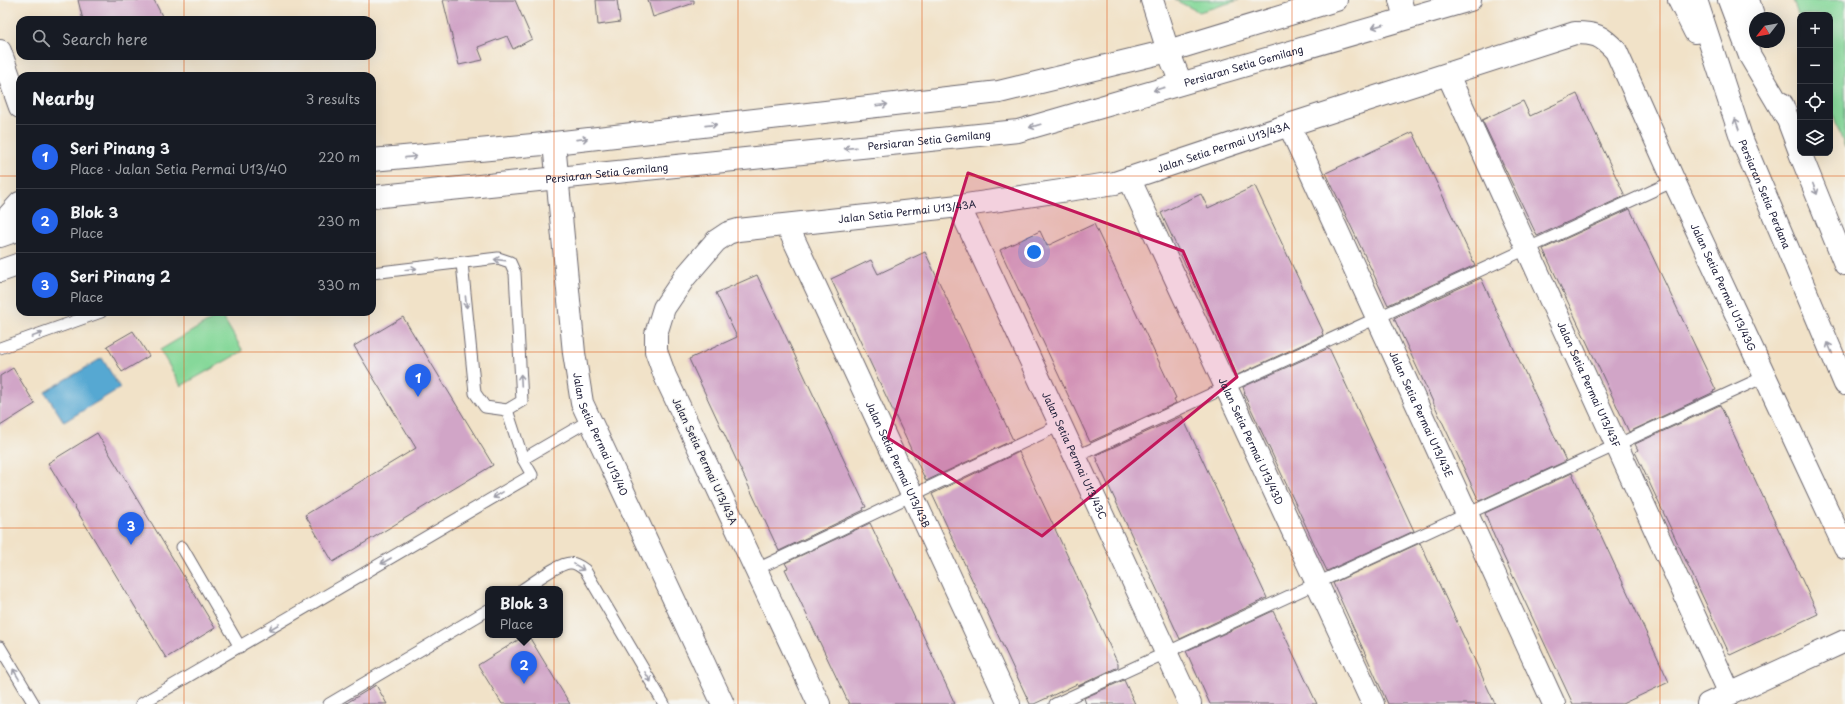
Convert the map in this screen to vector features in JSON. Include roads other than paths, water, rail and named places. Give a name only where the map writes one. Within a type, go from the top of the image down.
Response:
[{"type":"street","points":[[1152,0],[1168,51],[1182,83]]},
{"type":"street","points":[[376,160],[554,143],[999,92],[1168,51],[1336,0]]},
{"type":"street","name":"Persiaran Setia Gemilang","points":[[376,197],[1018,131],[1182,83],[1403,9],[1470,0]]},
{"type":"street","points":[[1678,0],[1728,98]]},
{"type":"street","name":"Persiaran Setia Perdana","points":[[1696,0],[1745,147],[1845,384]]},
{"type":"street","points":[[1729,0],[1750,56],[1786,117]]},
{"type":"street","points":[[1748,0],[1752,12]]},
{"type":"street","name":"Jalan Setia Permai U13/43A","points":[[819,704],[757,569],[665,376],[656,351],[656,334],[664,308],[685,277],[716,241],[728,233],[738,230],[959,206],[1100,186],[1129,178],[1289,125],[1575,34],[1594,33]]},
{"type":"street","name":"Jalan Setia Permai U13/43G","points":[[1594,33],[1607,41],[1616,50],[1674,181],[1845,548]]},
{"type":"street","points":[[1764,48],[1786,117],[1797,145]]},
{"type":"street","points":[[0,51],[16,96]]},
{"type":"street","name":"Jalan Setia Permai U13/43F","points":[[1448,75],[1730,694]]},
{"type":"street","name":"Jalan Setia Permai U13/43E","points":[[1289,125],[1554,704]]},
{"type":"street","name":"Jalan Setia Permai U13/40","points":[[554,143],[574,353],[582,403],[723,704]]},
{"type":"street","points":[[1801,156],[1845,264]]},
{"type":"street","name":"Jalan Setia Permai U13/43D","points":[[1129,178],[1372,704]]},
{"type":"street","name":"Jalan Setia Permai U13/43C","points":[[959,206],[1190,704]]},
{"type":"street","points":[[0,225],[16,207]]},
{"type":"street","name":"Jalan Setia Permai U13/43B","points":[[787,225],[1009,704]]},
{"type":"street","points":[[0,236],[16,230]]},
{"type":"street","points":[[0,271],[16,265]]},
{"type":"street","points":[[1708,704],[1845,641]]},
{"type":"lane","points":[[1075,456],[1674,181]]},
{"type":"lane","points":[[376,273],[498,258],[510,262],[515,273],[522,401],[507,410],[485,407],[475,393],[462,263]]},
{"type":"lane","points":[[0,348],[90,316]]},
{"type":"lane","points":[[1055,704],[1766,376]]},
{"type":"lane","points":[[141,704],[532,475],[523,459],[507,410]]},
{"type":"lane","points":[[523,459],[590,420]]},
{"type":"lane","points":[[757,569],[1060,425]]},
{"type":"lane","points":[[182,547],[240,647]]},
{"type":"lane","points":[[528,586],[561,565],[570,562],[579,565],[585,570],[664,704]]},
{"type":"lane","points":[[329,704],[485,612]]},
{"type":"lane","points":[[0,647],[33,702]]},
{"type":"water","points":[[102,358],[120,388],[64,422],[45,392]]},
{"type":"place","name":"Seri Pinang 3","points":[[418,397]]},
{"type":"place","name":"Seri Pinang 2","points":[[131,545]]},
{"type":"place","name":"Blok 3","points":[[524,684]]}]
